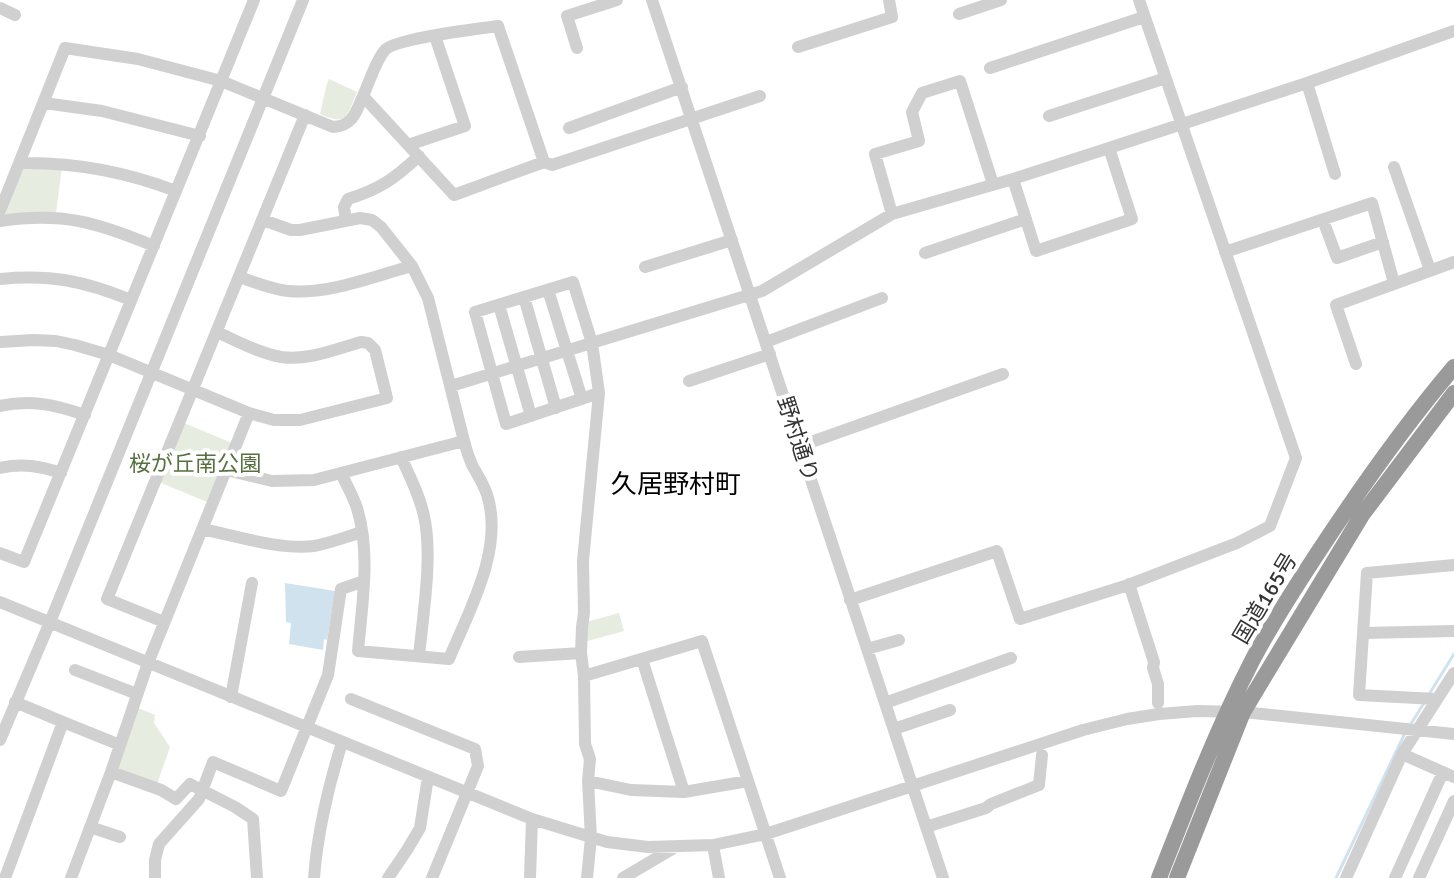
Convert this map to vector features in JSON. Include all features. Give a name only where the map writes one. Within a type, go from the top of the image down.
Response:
[{"type":"highway","name":"国道165号","points":[[1177,878],[1253,659],[1363,484],[1454,367]]},
{"type":"highway","name":"国道165号","points":[[1159,878],[1235,712],[1362,515],[1454,393]]},
{"type":"street","points":[[0,553],[24,562],[254,0]]},
{"type":"street","points":[[0,740],[303,0]]},
{"type":"street","points":[[577,48],[567,16],[617,0]]},
{"type":"street","name":"野村通り","points":[[652,0],[943,878]]},
{"type":"street","points":[[798,47],[892,17],[889,0]]},
{"type":"street","points":[[959,14],[1001,0]]},
{"type":"street","points":[[850,600],[997,551],[1020,619],[1129,584],[1237,543],[1270,526],[1296,458],[1139,0]]},
{"type":"street","points":[[0,8],[15,15]]},
{"type":"street","points":[[990,68],[1144,17]]},
{"type":"street","points":[[0,211],[65,48],[138,59],[221,81],[333,127],[343,126],[353,118],[385,50],[396,44],[498,26],[544,162]]},
{"type":"street","points":[[451,386],[762,291],[892,214],[1109,148],[1454,31]]},
{"type":"street","points":[[408,145],[465,126],[435,36]]},
{"type":"street","points":[[1049,116],[1166,78]]},
{"type":"street","points":[[892,214],[875,154],[919,141],[912,112],[922,93],[960,81],[993,184]]},
{"type":"street","points":[[1307,83],[1335,174]]},
{"type":"street","points":[[569,128],[682,87]]},
{"type":"street","points":[[363,96],[454,195],[544,162],[552,165],[760,96]]},
{"type":"street","points":[[44,103],[102,111],[200,136]]},
{"type":"street","points":[[164,622],[107,599],[305,115]]},
{"type":"street","points":[[1013,179],[1036,251],[1132,219],[1109,148]]},
{"type":"street","points":[[346,220],[344,207],[348,199],[373,192],[419,156]]},
{"type":"street","points":[[20,163],[104,169],[147,179],[176,191]]},
{"type":"street","points":[[1394,167],[1430,270]]},
{"type":"street","points":[[1225,252],[1372,203],[1394,283]]},
{"type":"street","points":[[0,221],[35,217],[79,221],[112,229],[154,246]]},
{"type":"street","points":[[263,220],[291,230],[360,218],[377,223],[412,266],[428,298],[464,441],[484,486],[492,519],[485,570],[449,659],[358,651],[364,581],[362,532],[356,506],[341,473]]},
{"type":"street","points":[[925,253],[1026,219]]},
{"type":"street","points":[[1323,220],[1337,258],[1383,242]]},
{"type":"street","points":[[645,267],[732,240]]},
{"type":"street","points":[[1356,364],[1336,305],[1454,262]]},
{"type":"street","points":[[240,277],[293,291],[324,290],[412,266]]},
{"type":"street","points":[[0,279],[66,279],[131,300]]},
{"type":"street","points":[[587,878],[591,838],[590,759],[585,744],[581,653],[583,561],[599,393],[596,363],[598,341],[573,282],[475,312],[506,424],[599,393]]},
{"type":"street","points":[[548,290],[582,399]]},
{"type":"street","points":[[524,297],[556,408]]},
{"type":"street","points":[[689,381],[882,298]]},
{"type":"street","points":[[499,305],[531,416]]},
{"type":"street","points":[[0,342],[56,341],[109,355],[249,413],[274,420],[291,421],[387,398],[375,350],[368,343],[309,355],[280,356],[217,332]]},
{"type":"street","points":[[800,446],[1003,374]]},
{"type":"street","points":[[0,406],[42,403],[85,415]]},
{"type":"street","points":[[71,878],[148,663],[249,413]]},
{"type":"street","points":[[226,470],[272,481],[314,480],[464,441]]},
{"type":"street","points":[[401,457],[419,496],[428,544],[419,656]]},
{"type":"street","points":[[0,468],[33,465],[61,473]]},
{"type":"street","points":[[202,529],[301,546],[326,543],[362,532]]},
{"type":"street","points":[[1438,695],[1359,695],[1367,573],[1454,565]]},
{"type":"street","points":[[155,878],[159,844],[195,805],[197,787],[213,762],[281,791],[328,675],[341,589],[364,581]]},
{"type":"street","points":[[231,697],[252,583]]},
{"type":"street","points":[[1129,584],[1154,662],[1158,703]]},
{"type":"street","points":[[0,602],[532,819],[591,838],[648,847],[713,845],[766,834],[1034,745],[1115,722],[1159,714],[1235,712],[1454,734]]},
{"type":"street","points":[[1363,633],[1454,631]]},
{"type":"street","points":[[867,649],[899,640]]},
{"type":"street","points":[[584,676],[702,641],[780,878]]},
{"type":"street","points":[[519,657],[581,653]]},
{"type":"street","points":[[885,703],[1011,658]]},
{"type":"street","points":[[642,659],[684,792]]},
{"type":"street","points":[[75,670],[137,694]]},
{"type":"street","points":[[1346,878],[1402,754],[1410,729],[1454,673]]},
{"type":"street","points":[[351,699],[475,749],[478,766],[432,878]]},
{"type":"street","points":[[15,702],[120,745]]},
{"type":"street","points":[[894,729],[950,710]]},
{"type":"street","points":[[5,878],[63,722]]},
{"type":"street","points":[[314,878],[320,837],[342,743]]},
{"type":"street","points":[[1395,878],[1448,774],[1402,754]]},
{"type":"street","points":[[926,827],[986,808],[1039,785],[1042,755]]},
{"type":"street","points":[[111,772],[161,790],[176,799],[190,784],[253,819],[257,878]]},
{"type":"street","points":[[388,878],[420,828],[428,777]]},
{"type":"street","points":[[588,781],[631,790],[684,792],[748,781]]},
{"type":"street","points":[[1419,878],[1454,801]]},
{"type":"street","points":[[530,878],[532,819]]},
{"type":"street","points":[[90,827],[120,837]]},
{"type":"street","points":[[713,845],[719,878]]},
{"type":"street","points":[[623,878],[675,847]]},
{"type":"green space","points":[[329,79],[357,92],[348,112],[341,119],[320,114]]},
{"type":"green space","points":[[26,167],[62,167],[56,213],[7,215],[22,170]]},
{"type":"green space","name":"桜が丘南公園","points":[[184,423],[232,443],[207,502],[159,482]]},
{"type":"green space","points":[[619,613],[624,631],[584,642],[586,622]]},
{"type":"green space","points":[[138,708],[155,715],[154,723],[170,747],[157,784],[120,771],[117,767]]},
{"type":"water","points":[[285,583],[335,591],[323,650],[289,644],[291,623],[286,622]]},
{"type":"waterway","points":[[1428,696],[1454,654]]},
{"type":"waterway","points":[[1409,727],[1424,703]]},
{"type":"waterway","points":[[1336,878],[1405,733]]},
{"type":"district","name":"久居野村町","points":[[676,485]]}]
